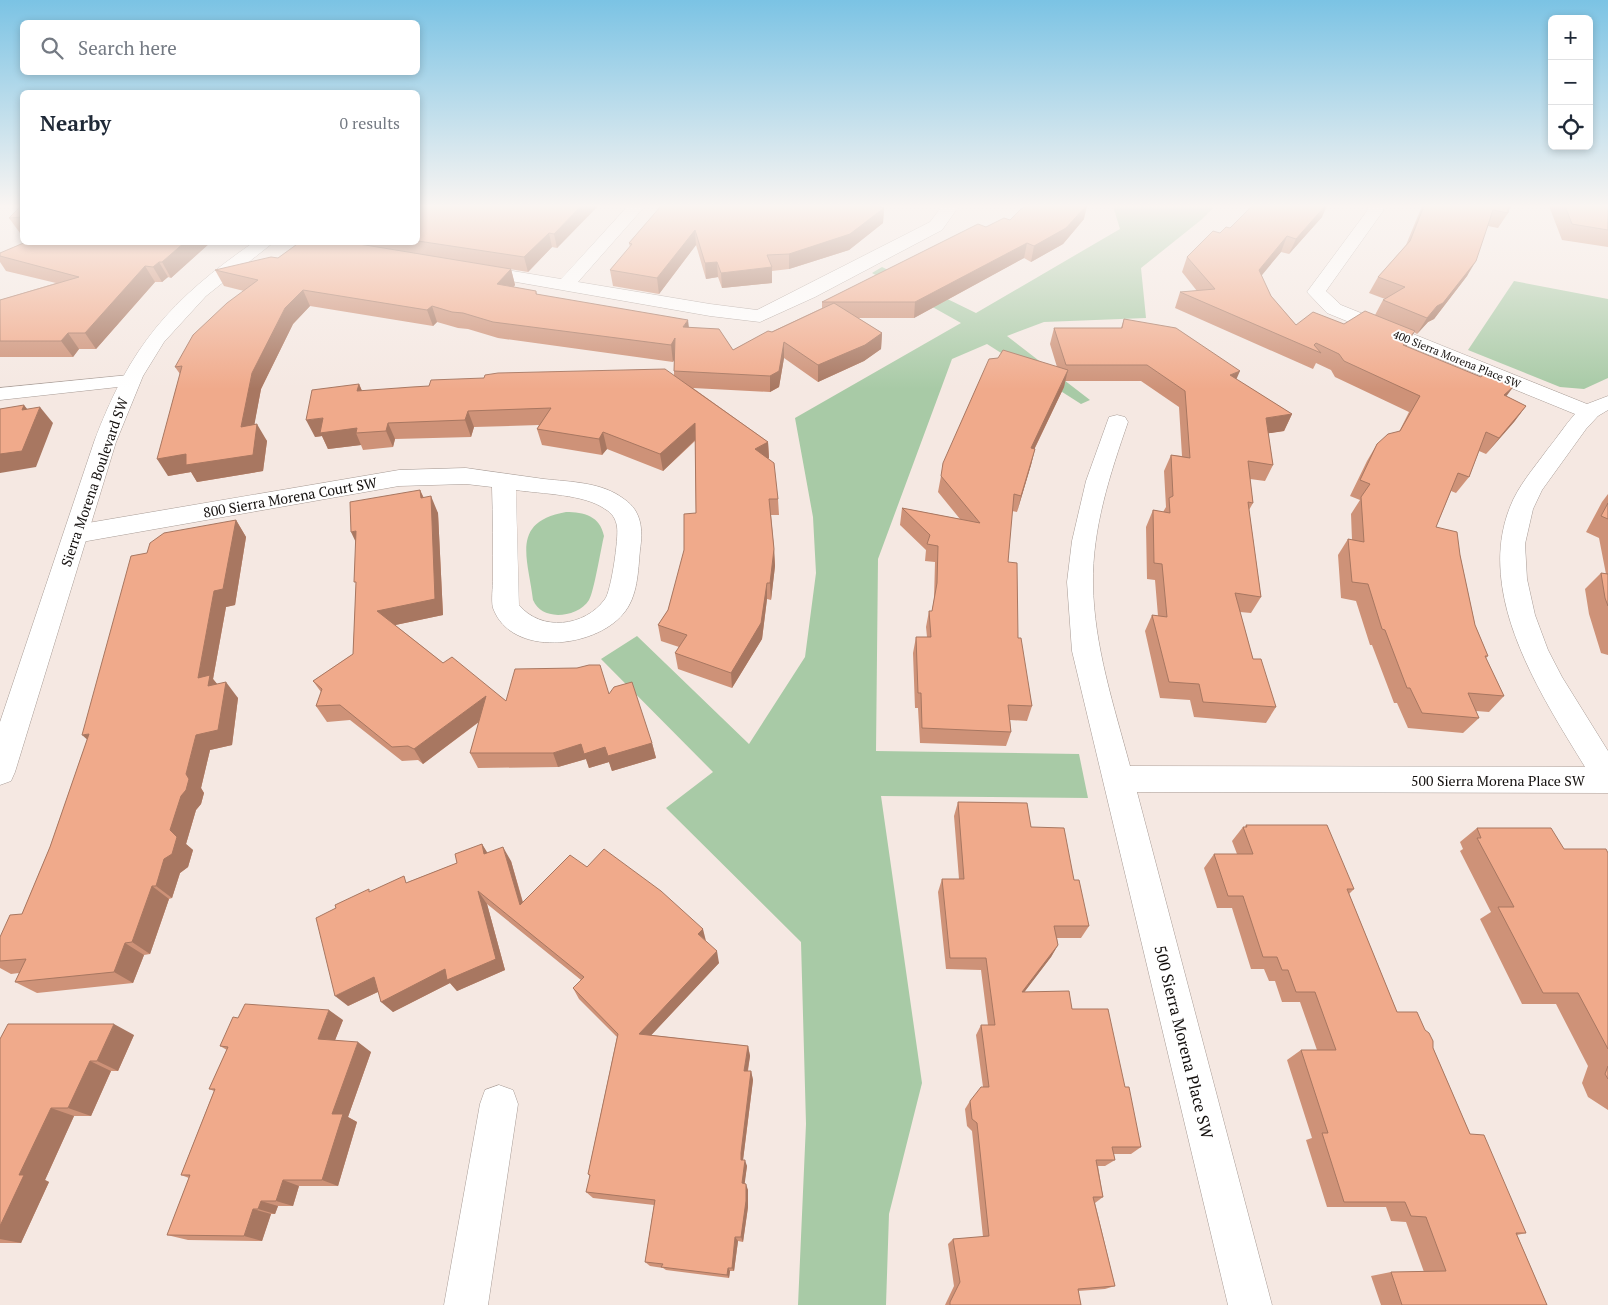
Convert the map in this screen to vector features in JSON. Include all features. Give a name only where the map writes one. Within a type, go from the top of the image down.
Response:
[{"type":"street","name":"Sierra Morena Boulevard SW","points":[[0,772],[101,454],[129,381],[145,354],[175,316],[232,267]]},
{"type":"street","points":[[565,284],[581,267]]},
{"type":"street","points":[[457,268],[565,284],[710,310],[760,316],[858,267]]},
{"type":"street","name":"400 Sierra Morena Place SW","points":[[1334,267],[1316,292],[1334,309],[1598,407]]},
{"type":"street","points":[[0,394],[129,381]]},
{"type":"street","points":[[1598,407],[1530,491],[1518,523],[1514,555],[1518,597],[1532,646],[1549,681],[1608,778]]},
{"type":"street","name":"500 Sierra Morena Place SW","points":[[1117,422],[1092,494],[1080,583],[1086,651],[1250,1305]]},
{"type":"street","name":"800 Sierra Morena Court SW","points":[[76,534],[399,478],[466,476],[504,480],[594,493],[608,499],[625,514],[630,529],[620,597],[606,615],[583,628],[567,632],[550,633],[535,631],[522,625],[512,617],[506,607],[504,480]]},
{"type":"street","name":"500 Sierra Morena Place SW","points":[[1118,779],[1608,778]]},
{"type":"street","points":[[466,1305],[499,1104]]},
{"type":"green space","points":[[882,267],[976,313],[1055,267],[1142,267],[1146,318],[1044,322],[1007,336],[1090,400],[1081,404],[987,344],[952,359],[878,559],[876,751],[1079,754],[1088,798],[881,796],[922,1083],[889,1214],[886,1305],[798,1305],[806,1124],[801,942],[666,808],[713,772],[601,659],[637,636],[749,744],[805,657],[816,573],[813,517],[795,418],[961,323],[872,273]]},
{"type":"green space","points":[[1514,281],[1608,299],[1608,378],[1584,389],[1560,387],[1468,350]]},
{"type":"green space","points":[[566,512],[590,516],[599,524],[604,536],[589,600],[583,607],[575,611],[558,615],[543,611],[537,607],[533,600],[526,556],[530,533],[537,524],[548,517]]},
{"type":"building","points":[[41,267],[144,267],[85,333],[68,333],[61,341],[0,341],[0,300],[79,277]]},
{"type":"building","points":[[228,267],[498,267],[511,269],[497,284],[536,291],[536,294],[688,320],[683,327],[719,329],[733,350],[768,331],[772,332],[834,303],[882,333],[865,345],[818,365],[784,342],[779,371],[770,376],[674,371],[675,338],[671,345],[493,322],[432,306],[427,310],[303,290],[285,308],[252,373],[241,427],[257,424],[253,455],[186,465],[186,454],[157,459],[182,366],[175,367],[193,335],[227,303],[258,280],[215,270]]},
{"type":"building","points":[[613,267],[666,267],[657,278],[610,270]]},
{"type":"building","points":[[719,267],[772,267],[721,273]]},
{"type":"building","points":[[892,267],[982,267],[915,302],[822,302]]},
{"type":"building","points":[[1196,267],[1262,267],[1259,270],[1271,296],[1296,325],[1313,312],[1344,324],[1365,311],[1415,331],[1403,345],[1481,377],[1483,374],[1514,386],[1504,395],[1526,406],[1499,438],[1486,432],[1469,477],[1458,473],[1436,527],[1457,532],[1475,625],[1488,656],[1485,656],[1504,696],[1468,693],[1479,718],[1422,713],[1410,688],[1407,688],[1385,630],[1382,629],[1368,584],[1352,582],[1348,539],[1364,542],[1361,497],[1370,484],[1360,480],[1377,444],[1388,434],[1400,431],[1420,396],[1344,361],[1339,354],[1316,343],[1314,345],[1321,353],[1180,292],[1215,289]]},
{"type":"building","points":[[1387,267],[1471,267],[1443,303],[1437,306],[1427,318],[1383,300],[1405,287],[1378,277]]},
{"type":"building","points":[[1124,319],[1176,328],[1240,371],[1230,375],[1292,414],[1266,418],[1273,465],[1248,461],[1253,503],[1248,502],[1261,597],[1235,593],[1253,659],[1261,659],[1276,707],[1203,702],[1199,684],[1169,682],[1152,615],[1167,617],[1162,564],[1154,563],[1153,510],[1170,513],[1169,498],[1173,496],[1171,455],[1190,458],[1185,391],[1147,365],[1066,365],[1054,328],[1122,328]]},
{"type":"building","points":[[1003,350],[1068,370],[1031,448],[1035,449],[1021,496],[1014,494],[1008,562],[1017,563],[1018,638],[1021,638],[1032,706],[1008,705],[1011,732],[922,728],[921,693],[918,693],[916,637],[931,637],[929,611],[932,611],[937,583],[938,546],[927,544],[930,535],[902,508],[980,523],[941,476],[943,463],[989,359],[998,358]]},
{"type":"building","points":[[665,369],[768,442],[755,449],[774,463],[778,499],[769,499],[774,549],[770,583],[767,583],[761,623],[731,673],[675,653],[687,635],[658,625],[668,610],[684,550],[684,514],[696,513],[695,423],[660,454],[603,432],[599,439],[537,429],[551,408],[468,411],[465,420],[388,423],[386,431],[356,433],[357,428],[320,433],[323,418],[306,420],[312,390],[359,384],[357,391],[429,386],[431,380],[484,378],[485,375],[498,373]]},
{"type":"building","points":[[24,405],[22,410],[40,407],[22,451],[0,454],[0,409]]},
{"type":"building","points":[[420,490],[421,498],[431,496],[435,599],[377,611],[443,663],[452,657],[506,701],[515,669],[577,668],[600,665],[609,694],[614,687],[632,682],[652,743],[608,756],[605,747],[584,754],[581,744],[553,753],[470,753],[486,696],[414,749],[408,746],[392,747],[340,705],[316,706],[322,689],[313,681],[353,654],[356,531],[351,532],[350,502]]},
{"type":"building","points":[[1608,503],[1608,519],[1601,516]]},
{"type":"building","points":[[236,520],[223,589],[214,591],[198,678],[210,675],[208,686],[226,682],[218,730],[196,735],[186,774],[189,779],[186,790],[181,796],[170,830],[177,837],[172,854],[164,859],[156,886],[152,886],[132,942],[125,943],[114,972],[15,982],[26,959],[0,961],[0,937],[10,915],[22,914],[50,847],[89,734],[82,735],[131,556],[147,553],[150,543],[164,533]]},
{"type":"building","points":[[1601,573],[1608,574],[1608,606],[1605,598]]},
{"type":"building","points":[[958,802],[1027,803],[1031,827],[1064,828],[1074,880],[1079,880],[1089,926],[1054,926],[1058,945],[1022,992],[1069,991],[1072,1009],[1108,1009],[1125,1087],[1129,1087],[1141,1147],[1112,1147],[1115,1160],[1096,1160],[1103,1197],[1093,1197],[1115,1286],[1078,1289],[1081,1305],[950,1305],[960,1282],[953,1239],[989,1236],[977,1123],[972,1119],[970,1101],[981,1087],[989,1087],[981,1025],[995,1025],[986,958],[950,958],[942,879],[964,879]]},
{"type":"building","points":[[1246,825],[1327,825],[1354,889],[1347,889],[1397,1012],[1417,1012],[1425,1030],[1433,1041],[1433,1048],[1470,1134],[1484,1135],[1526,1233],[1516,1233],[1547,1305],[1402,1305],[1391,1272],[1446,1271],[1426,1217],[1411,1216],[1405,1202],[1344,1202],[1322,1133],[1328,1133],[1301,1050],[1336,1050],[1315,992],[1296,992],[1288,970],[1282,970],[1277,957],[1263,957],[1243,896],[1228,896],[1214,854],[1253,854],[1243,827],[1247,827]]},
{"type":"building","points":[[1477,828],[1551,828],[1564,849],[1606,849],[1608,853],[1608,1049],[1578,993],[1543,993],[1498,907],[1514,907],[1477,838],[1481,838]]},
{"type":"building","points":[[482,844],[484,854],[503,847],[520,905],[570,855],[587,867],[604,849],[661,891],[703,929],[698,934],[717,951],[639,1034],[748,1046],[744,1071],[751,1071],[741,1153],[741,1160],[745,1160],[742,1183],[746,1184],[746,1201],[741,1237],[735,1237],[732,1268],[728,1268],[727,1275],[661,1267],[663,1264],[645,1262],[655,1200],[586,1192],[590,1175],[588,1174],[618,1034],[573,988],[584,977],[478,891],[496,959],[447,980],[445,969],[381,1002],[374,977],[335,996],[316,918],[336,908],[335,905],[369,889],[369,892],[404,876],[406,883],[457,863],[455,854]]},
{"type":"building","points":[[245,1004],[329,1010],[318,1039],[358,1042],[332,1114],[343,1114],[322,1180],[283,1180],[276,1201],[261,1201],[258,1209],[253,1209],[244,1236],[167,1235],[190,1175],[181,1175],[215,1089],[209,1089],[228,1047],[220,1046],[233,1017],[238,1018]]},
{"type":"building","points":[[8,1024],[114,1024],[97,1061],[90,1061],[68,1108],[51,1108],[19,1175],[24,1175],[0,1226],[0,1039]]},
{"type":"building","points":[[1608,1066],[1608,1079],[1605,1074]]}]
